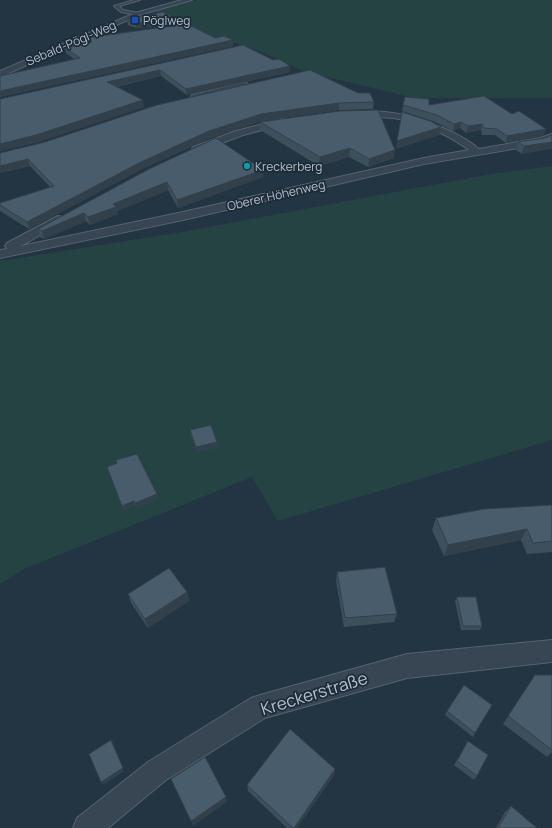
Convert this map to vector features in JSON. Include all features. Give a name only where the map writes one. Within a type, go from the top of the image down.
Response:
[{"type":"street","name":"Sebald-Pögl-Weg","points":[[0,74],[137,14],[189,0]]},
{"type":"street","points":[[88,36],[105,36]]},
{"type":"street","points":[[183,100],[256,83]]},
{"type":"street","points":[[346,114],[402,115],[418,119],[456,138],[477,152]]},
{"type":"street","points":[[187,154],[214,141],[261,125],[294,120]]},
{"type":"street","name":"Oberer Höhenweg","points":[[0,254],[184,216],[369,173],[542,141],[552,137]]},
{"type":"street","points":[[0,251],[20,242],[65,217]]},
{"type":"street","name":"Kreckerstraße","points":[[87,828],[157,771],[260,707],[407,666],[552,651]]},
{"type":"lane","points":[[137,14],[122,11],[116,6],[138,0]]},
{"type":"green space","points":[[198,0],[552,0],[552,98],[414,98],[306,72],[259,51],[208,34],[153,11]]},
{"type":"green space","points":[[552,166],[552,440],[278,521],[252,477],[24,569],[0,584],[0,261],[182,232],[491,174]]},
{"type":"building","points":[[163,12],[215,38],[224,36],[233,40],[0,91],[0,76],[80,58],[65,48],[92,42],[85,38],[172,26],[174,23],[173,21],[168,19],[135,23],[127,19]]},
{"type":"building","points":[[243,45],[273,60],[279,59],[290,66],[186,89],[160,70],[107,82],[143,100],[36,135],[0,144],[0,99]]},
{"type":"building","points":[[310,70],[358,93],[370,93],[374,102],[339,103],[261,114],[209,131],[139,163],[27,222],[0,205],[0,203],[54,186],[28,159],[0,166],[0,153],[45,142],[157,105]]},
{"type":"building","points":[[484,96],[512,114],[519,111],[546,129],[507,136],[497,129],[484,128],[482,124],[468,126],[461,122],[454,124],[437,115],[403,105],[405,97],[429,99],[429,105]]},
{"type":"building","points":[[378,110],[395,150],[369,159],[350,148],[320,157],[260,122],[340,111]]},
{"type":"building","points":[[402,112],[430,121],[441,127],[397,141]]},
{"type":"building","points":[[552,135],[552,142],[524,146],[518,142],[545,138]]},
{"type":"building","points":[[216,138],[263,170],[177,200],[167,182],[113,204],[116,207],[88,217],[84,213],[42,231],[38,229],[149,169]]},
{"type":"building","points":[[211,425],[217,442],[196,447],[190,430]]},
{"type":"building","points":[[137,454],[157,494],[135,503],[134,501],[122,506],[107,467],[117,463],[116,460]]},
{"type":"building","points":[[552,505],[552,541],[533,543],[527,529],[448,545],[436,518],[484,509]]},
{"type":"building","points":[[385,567],[397,614],[345,618],[337,572]]},
{"type":"building","points":[[169,568],[187,592],[145,619],[128,594]]},
{"type":"building","points":[[457,597],[476,597],[482,626],[463,626]]},
{"type":"building","points":[[535,675],[552,675],[552,750],[508,716]]},
{"type":"building","points":[[464,685],[492,705],[475,733],[447,711]]},
{"type":"building","points":[[290,729],[335,769],[294,828],[247,785]]},
{"type":"building","points":[[111,740],[123,768],[101,782],[89,754]]},
{"type":"building","points":[[468,741],[488,755],[477,776],[457,761]]},
{"type":"building","points":[[205,757],[226,797],[191,821],[171,779]]},
{"type":"building","points":[[511,806],[537,828],[498,828]]},
{"type":"place","name":"Pöglweg","points":[[135,20]]},
{"type":"place","name":"Kreckerberg","points":[[247,166]]}]
